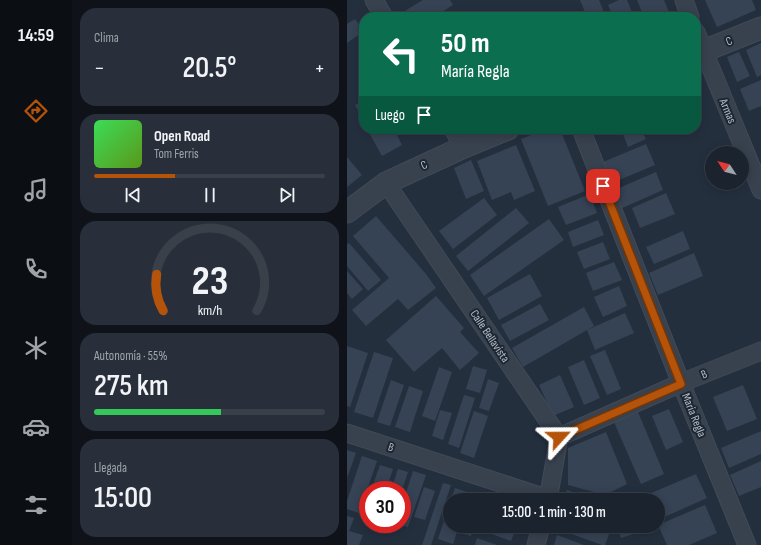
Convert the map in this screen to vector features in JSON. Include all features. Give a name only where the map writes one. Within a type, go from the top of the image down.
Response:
[{"type":"street","points":[[374,0],[381,12]]},
{"type":"street","points":[[684,0],[688,12]]},
{"type":"street","name":"C","points":[[701,53],[761,28]]},
{"type":"street","name":"Armas","points":[[701,55],[761,190]]},
{"type":"street","points":[[456,134],[464,147]]},
{"type":"street","name":"C","points":[[347,212],[386,183],[495,134]]},
{"type":"street","name":"María Regla","points":[[583,134],[681,384],[747,545]]},
{"type":"street","name":"Calle Bellavista","points":[[386,183],[559,437]]},
{"type":"street","name":"B","points":[[559,437],[761,351]]},
{"type":"street","name":"B","points":[[347,433],[528,493]]},
{"type":"street","points":[[550,493],[559,437]]},
{"type":"street","points":[[536,545],[539,533]]},
{"type":"building","points":[[423,0],[450,0],[453,5],[442,12],[403,12]]},
{"type":"building","points":[[580,0],[599,0],[604,12],[585,12]]},
{"type":"building","points":[[619,0],[627,0],[632,12],[611,12],[608,5]]},
{"type":"building","points":[[637,0],[664,0],[669,12],[642,12]]},
{"type":"building","points":[[705,0],[752,0],[756,10],[717,27]]},
{"type":"building","points":[[355,19],[359,24],[359,35],[347,43],[347,24]]},
{"type":"building","points":[[761,43],[761,75],[757,77],[746,50]]},
{"type":"building","points":[[739,52],[750,76],[737,82],[727,57]]},
{"type":"building","points":[[761,80],[761,106],[749,111],[740,89]]},
{"type":"building","points":[[359,103],[359,113],[355,105]]},
{"type":"building","points":[[370,134],[396,134],[402,145],[382,156]]},
{"type":"building","points":[[534,134],[562,134],[585,191],[548,206],[521,139]]},
{"type":"building","points":[[623,134],[644,134],[646,139],[628,147]]},
{"type":"building","points":[[646,144],[655,165],[612,183],[603,162]]},
{"type":"building","points":[[516,145],[535,191],[514,200],[511,192],[492,200],[477,161]]},
{"type":"building","points":[[347,157],[362,175],[347,187]]},
{"type":"building","points":[[471,160],[484,191],[466,199],[454,168]]},
{"type":"building","points":[[656,172],[663,190],[620,209],[612,191]]},
{"type":"building","points":[[666,193],[675,214],[640,228],[632,208]]},
{"type":"building","points":[[590,194],[597,213],[566,225],[558,207]]},
{"type":"building","points":[[484,198],[497,215],[453,249],[439,231]]},
{"type":"building","points":[[516,208],[529,223],[468,271],[456,256]]},
{"type":"building","points":[[376,216],[426,274],[436,288],[408,310],[398,299],[366,326],[352,310],[389,278],[353,236]]},
{"type":"building","points":[[549,219],[564,240],[484,296],[470,275]]},
{"type":"building","points":[[598,220],[604,235],[573,247],[568,232]]},
{"type":"building","points":[[683,231],[690,249],[654,264],[646,247]]},
{"type":"building","points":[[603,242],[610,259],[584,269],[577,252]]},
{"type":"building","points":[[349,243],[381,280],[368,291],[347,266],[347,245]]},
{"type":"building","points":[[694,253],[703,276],[658,295],[649,273]]},
{"type":"building","points":[[614,262],[622,280],[593,291],[586,273]]},
{"type":"building","points":[[347,271],[363,289],[352,299],[347,293]]},
{"type":"building","points":[[530,274],[542,296],[499,320],[487,298]]},
{"type":"building","points":[[619,286],[627,306],[603,317],[594,297]]},
{"type":"building","points":[[436,296],[464,328],[460,332],[479,353],[460,370],[442,348],[414,372],[386,340]]},
{"type":"building","points":[[540,304],[549,320],[510,341],[501,325]]},
{"type":"building","points":[[584,307],[594,326],[523,367],[512,348]]},
{"type":"building","points":[[625,313],[634,333],[595,350],[587,330]]},
{"type":"building","points":[[347,346],[368,353],[350,407],[347,406]]},
{"type":"building","points":[[605,350],[621,389],[607,395],[590,356]]},
{"type":"building","points":[[374,352],[393,358],[373,418],[354,412]]},
{"type":"building","points":[[584,360],[600,398],[584,405],[568,367]]},
{"type":"building","points":[[473,366],[487,370],[480,393],[466,389]]},
{"type":"building","points":[[439,367],[452,372],[435,421],[422,416]]},
{"type":"building","points":[[560,375],[574,407],[553,416],[539,385]]},
{"type":"building","points":[[488,379],[499,383],[489,411],[479,408]]},
{"type":"building","points":[[391,380],[404,385],[390,426],[377,422]]},
{"type":"building","points":[[743,385],[757,419],[727,431],[713,397]]},
{"type":"building","points":[[409,386],[423,391],[410,432],[395,427]]},
{"type":"building","points":[[464,395],[475,398],[459,448],[448,444]]},
{"type":"building","points":[[669,409],[683,442],[666,450],[652,416]]},
{"type":"building","points":[[440,410],[452,413],[443,440],[432,436]]},
{"type":"building","points":[[474,411],[488,416],[474,458],[460,453]]},
{"type":"building","points":[[638,412],[664,474],[641,484],[614,422]]},
{"type":"building","points":[[761,431],[761,454],[729,468],[721,448]]},
{"type":"building","points":[[606,432],[627,484],[609,493],[598,493],[568,485],[568,448]]},
{"type":"building","points":[[347,450],[356,453],[347,478]]},
{"type":"building","points":[[362,456],[377,461],[370,481],[359,481],[359,513],[347,509],[347,501]]},
{"type":"building","points":[[761,461],[761,487],[739,496],[730,475]]},
{"type":"building","points":[[380,465],[393,469],[389,481],[374,481]]},
{"type":"building","points":[[398,469],[408,472],[405,481],[394,481]]},
{"type":"building","points":[[413,471],[426,475],[411,518],[411,481],[410,481]]},
{"type":"building","points":[[696,474],[707,498],[665,517],[665,493],[651,493]]},
{"type":"building","points":[[443,483],[451,485],[448,493],[443,493],[443,509],[431,545],[422,545]]},
{"type":"building","points":[[424,487],[435,491],[425,520],[414,517]]},
{"type":"building","points":[[455,488],[470,493],[453,493]]},
{"type":"building","points":[[567,490],[575,493],[566,493]]},
{"type":"building","points":[[705,505],[717,533],[689,545],[667,545],[662,533],[665,533],[665,522]]},
{"type":"building","points":[[347,516],[354,518],[349,531],[363,535],[359,545],[347,545]]},
{"type":"building","points":[[443,524],[443,533],[457,533],[453,544],[438,539]]},
{"type":"building","points":[[461,533],[472,533],[471,536]]},
{"type":"building","points":[[489,533],[514,533],[511,541]]},
{"type":"building","points":[[569,533],[610,533],[605,545]]},
{"type":"building","points":[[619,533],[636,533],[621,538]]},
{"type":"building","points":[[557,535],[584,545],[554,545]]},
{"type":"building","points":[[477,538],[497,545],[475,545]]},
{"type":"route","points":[[559,437],[681,384],[603,186]]}]
